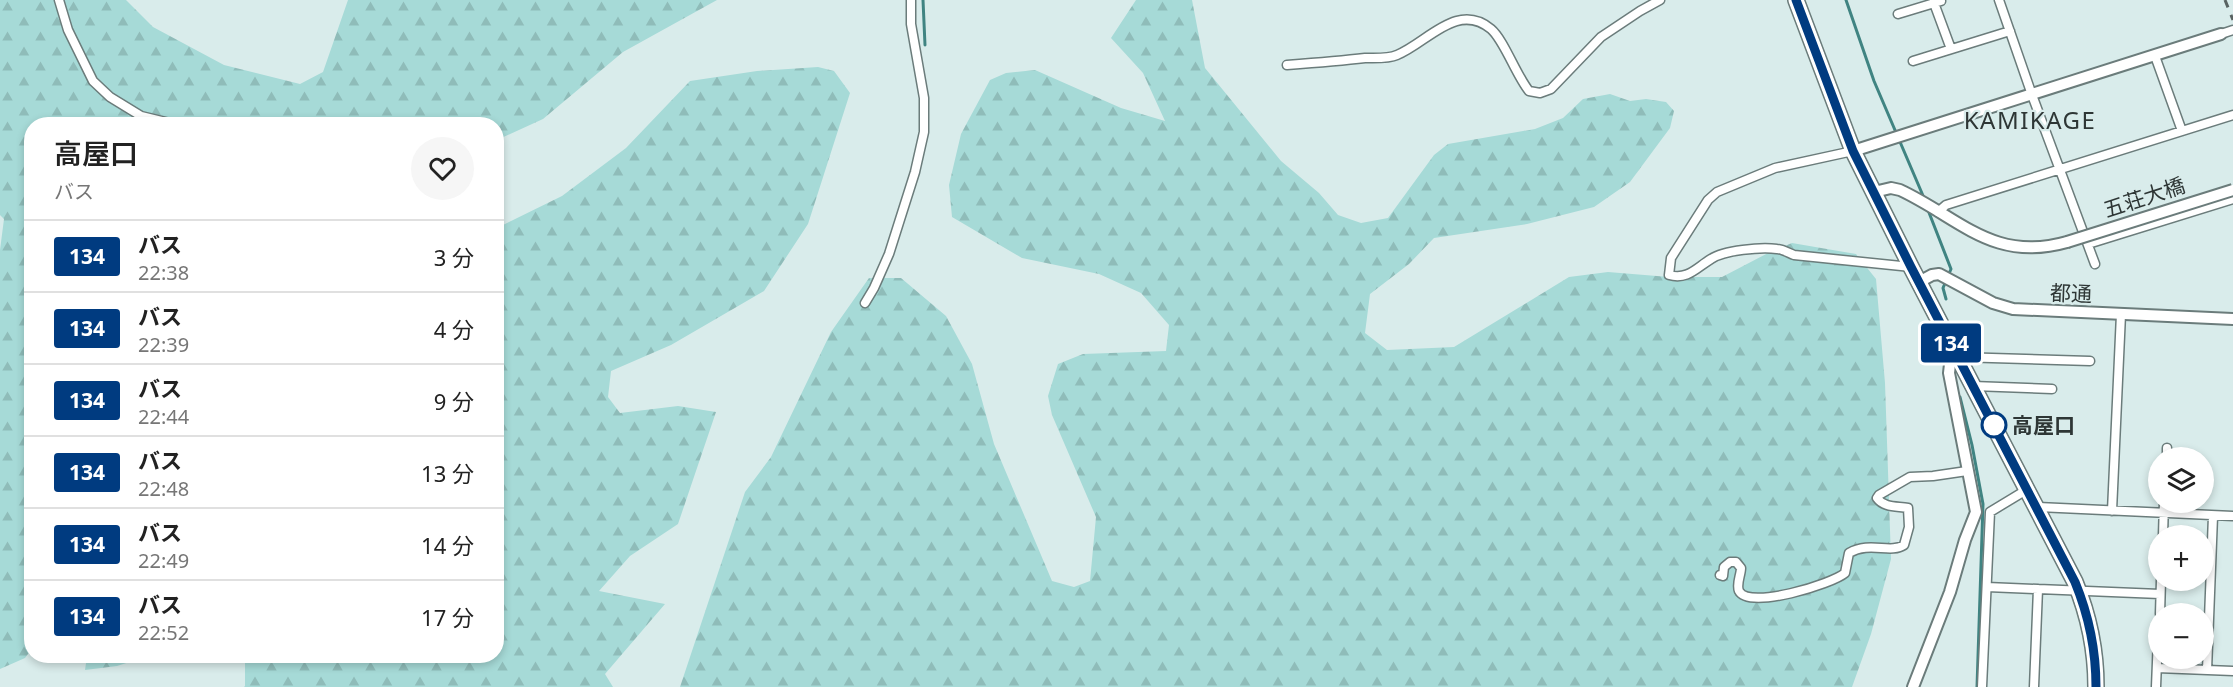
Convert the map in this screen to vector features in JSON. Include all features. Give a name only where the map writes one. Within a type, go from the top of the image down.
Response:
[{"type":"highway","points":[[1796,0],[1853,151],[1918,282],[2038,507],[2079,591],[2092,637],[2096,687]]},
{"type":"street","points":[[59,0],[75,46],[93,81],[110,97],[145,117]]},
{"type":"street","points":[[866,303],[889,254],[915,172],[924,132],[924,98],[912,34],[910,0]]},
{"type":"street","points":[[1287,65],[1396,56],[1437,30],[1467,19],[1482,23],[1493,30],[1521,82],[1529,91],[1540,93],[1551,90],[1601,37],[1660,0]]},
{"type":"street","points":[[1999,0],[2095,264]]},
{"type":"street","points":[[1898,14],[1938,2],[1951,49]]},
{"type":"street","points":[[1911,267],[1794,255],[1778,249],[1770,249],[1728,252],[1711,258],[1687,275],[1669,275],[1671,258],[1708,200],[1717,192],[1775,168],[1853,151],[2233,30]]},
{"type":"street","points":[[1913,61],[2010,31]]},
{"type":"street","points":[[2155,56],[2182,131]]},
{"type":"street","points":[[1936,211],[1943,206],[2233,115]]},
{"type":"street","name":"五荘大橋","points":[[1874,192],[1895,188],[1916,198],[1967,230],[1999,243],[2037,247],[2067,242],[2233,190]]},
{"type":"street","points":[[2088,244],[2233,199]]},
{"type":"street","name":"都通","points":[[1918,282],[1935,273],[1947,277],[1993,303],[2029,311],[2233,319]]},
{"type":"street","points":[[2112,511],[2121,314]]},
{"type":"street","points":[[1913,687],[1950,592],[1965,540],[1976,512],[1949,369],[1952,361],[1958,357],[2090,361]]},
{"type":"street","points":[[1973,386],[2052,389]]},
{"type":"street","points":[[1721,577],[1727,564],[1736,562],[1740,564],[1739,592],[1744,596],[1791,594],[1836,579],[1845,573],[1850,553],[1859,547],[1894,548],[1904,545],[1909,527],[1908,508],[1891,507],[1880,502],[1877,498],[1879,495],[1910,477],[1967,471]]},
{"type":"street","points":[[1982,687],[1990,512],[2028,489]]},
{"type":"street","points":[[2038,507],[2148,512]]},
{"type":"street","points":[[2163,525],[2164,513],[2233,516]]},
{"type":"street","points":[[2207,670],[2213,516]]},
{"type":"street","points":[[1987,587],[2160,594]]},
{"type":"street","points":[[2034,687],[2038,589]]},
{"type":"street","points":[[2160,591],[2160,603]]},
{"type":"street","points":[[2156,687],[2157,669]]},
{"type":"street","points":[[2182,669],[2233,671]]},
{"type":"green space","points":[[0,0],[126,0],[153,27],[224,65],[300,84],[323,72],[348,0],[717,0],[623,52],[543,119],[504,137],[504,117],[24,117],[24,658],[0,669],[0,250],[4,219],[0,215]]},
{"type":"green space","points":[[1136,0],[1192,0],[1205,68],[1281,161],[1319,193],[1338,215],[1361,223],[1388,218],[1434,155],[1448,144],[1535,129],[1563,118],[1583,99],[1610,94],[1630,101],[1646,99],[1666,102],[1674,111],[1670,128],[1630,182],[1594,207],[1527,224],[1434,238],[1409,264],[1370,294],[1365,333],[1387,350],[1454,347],[1569,277],[1608,272],[1669,277],[1722,277],[1792,243],[1856,254],[1876,279],[1885,383],[1891,559],[1871,634],[1852,687],[680,687],[745,492],[771,457],[831,332],[869,278],[901,278],[946,316],[972,364],[994,444],[1052,581],[1074,587],[1090,581],[1096,517],[1052,415],[1048,396],[1058,364],[1083,354],[1166,351],[1169,325],[1141,293],[1099,274],[1022,258],[952,217],[949,185],[961,134],[990,80],[1006,73],[1035,70],[1121,108],[1165,121],[1143,73],[1111,38]]},
{"type":"green space","points":[[818,67],[834,71],[850,93],[808,224],[764,291],[671,345],[611,371],[608,397],[620,413],[678,406],[716,412],[678,524],[630,556],[599,591],[665,604],[605,674],[613,687],[244,687],[245,663],[504,663],[504,225],[562,196],[626,148],[690,81],[757,71]]},
{"type":"green space","points":[[86,663],[126,663],[117,666],[85,670]]},
{"type":"waterway","points":[[923,0],[925,45]]},
{"type":"waterway","points":[[1846,0],[1874,81],[1924,198]]},
{"type":"waterway","points":[[1928,210],[1951,269],[1943,288],[1946,299]]},
{"type":"waterway","points":[[1960,397],[1983,504],[1977,687]]},
{"type":"railway","points":[[2225,0],[2233,20]]},
{"type":"bus line","name":"134","points":[[1796,0],[1853,151],[2075,582],[2091,630],[2096,687]]},
{"type":"place","name":"高屋口","points":[[1994,425]]},
{"type":"district","name":"KAMIKAGE","points":[[2030,119]]}]
